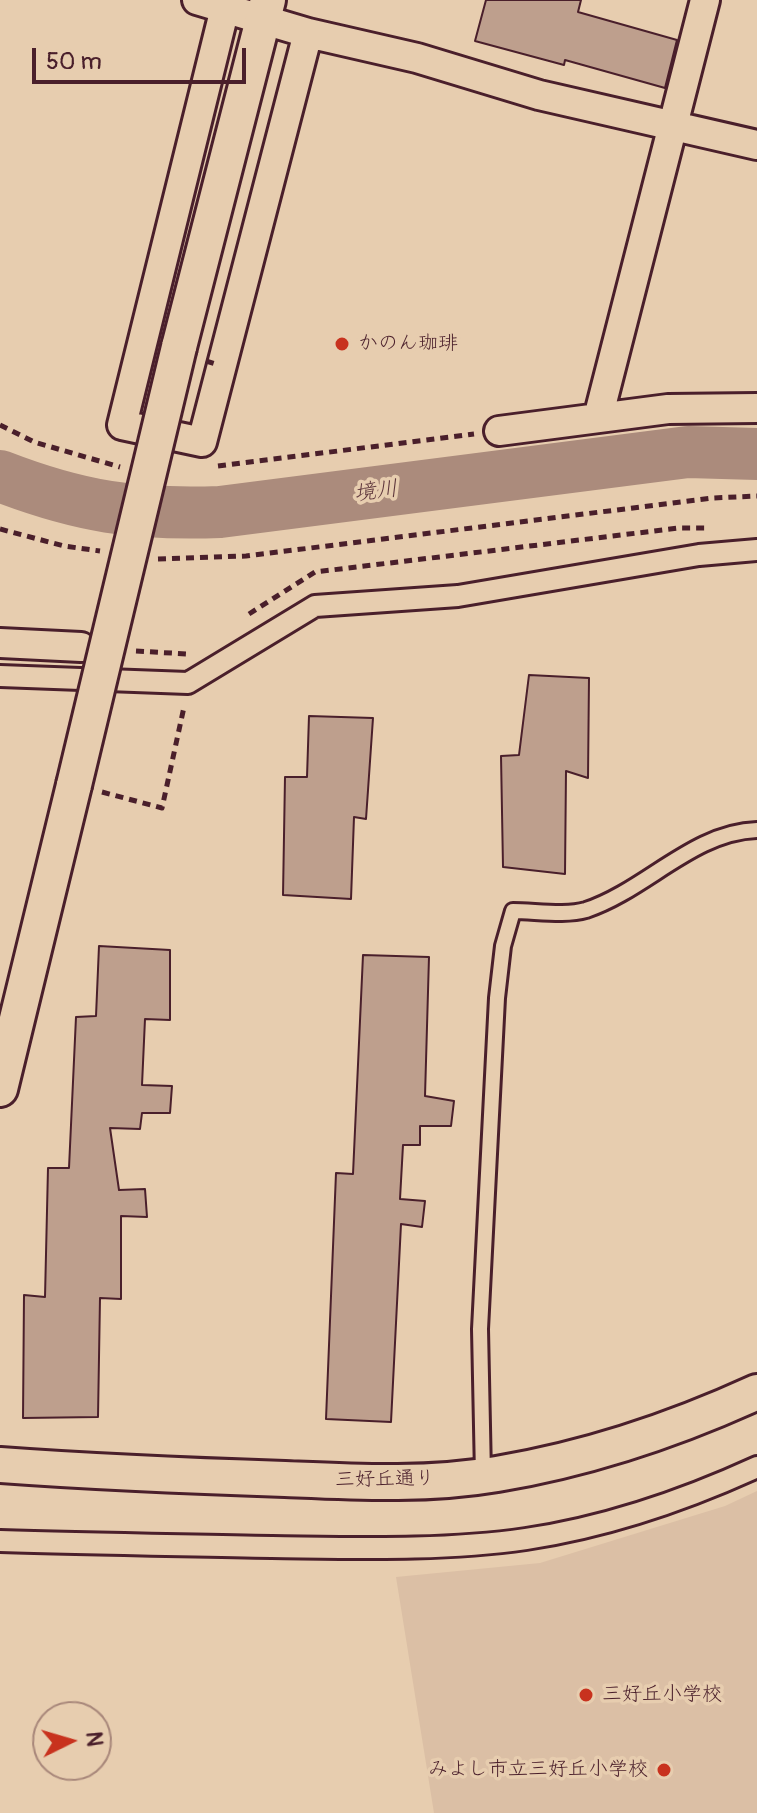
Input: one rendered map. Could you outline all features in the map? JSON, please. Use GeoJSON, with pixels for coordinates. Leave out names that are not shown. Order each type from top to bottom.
{"type":"FeatureCollection","features":[{"type":"Feature","properties":{"kind":"street"},"geometry":{"type":"LineString","coordinates":[[197,0],[225,8],[266,9],[308,33],[417,58],[539,95],[757,145]]}},
{"type":"Feature","properties":{"kind":"street"},"geometry":{"type":"LineString","coordinates":[[598,418],[705,0]]}},
{"type":"Feature","properties":{"kind":"street"},"geometry":{"type":"LineString","coordinates":[[225,8],[122,425],[202,442],[308,33]]}},
{"type":"Feature","properties":{"kind":"street"},"geometry":{"type":"LineString","coordinates":[[0,1089],[179,347],[266,9]]}},
{"type":"Feature","properties":{"kind":"street"},"geometry":{"type":"LineString","coordinates":[[499,431],[668,409],[757,408]]}},
{"type":"Feature","properties":{"kind":"street"},"geometry":{"type":"LineString","coordinates":[[0,676],[188,683],[315,606],[458,596],[699,555],[757,550]]}},
{"type":"Feature","properties":{"kind":"street"},"geometry":{"type":"LineString","coordinates":[[0,643],[81,647]]}},
{"type":"Feature","properties":{"kind":"street","name":"三好丘通り"},"geometry":{"type":"LineString","coordinates":[[0,1465],[135,1474],[423,1482],[483,1476],[645,1438],[757,1392]]}},
{"type":"Feature","properties":{"kind":"street"},"geometry":{"type":"LineString","coordinates":[[0,1541],[382,1549],[527,1539],[676,1500],[757,1467]]}},
{"type":"Feature","properties":{"kind":"lane"},"geometry":{"type":"LineString","coordinates":[[483,1476],[480,1329],[497,998],[503,946],[513,911],[583,911],[619,895],[714,839],[757,830]]}},
{"type":"Feature","properties":{"kind":"path"},"geometry":{"type":"LineString","coordinates":[[0,425],[34,442],[125,468]]}},
{"type":"Feature","properties":{"kind":"path"},"geometry":{"type":"LineString","coordinates":[[209,467],[499,431]]}},
{"type":"Feature","properties":{"kind":"path"},"geometry":{"type":"LineString","coordinates":[[149,558],[246,556],[698,500],[757,496]]}},
{"type":"Feature","properties":{"kind":"path"},"geometry":{"type":"LineString","coordinates":[[239,621],[315,572],[679,528],[710,528]]}},
{"type":"Feature","properties":{"kind":"path"},"geometry":{"type":"LineString","coordinates":[[0,529],[64,546],[107,552]]}},
{"type":"Feature","properties":{"kind":"path"},"geometry":{"type":"LineString","coordinates":[[187,654],[200,646]]}},
{"type":"Feature","properties":{"kind":"path"},"geometry":{"type":"LineString","coordinates":[[74,785],[162,808],[176,751]]}},
{"type":"Feature","properties":{"kind":"shaded area","name":"三好丘小学校"},"geometry":{"type":"Polygon","coordinates":[[[757,1491],[757,1813],[434,1813],[396,1577],[540,1563],[725,1506],[757,1491]]]}},
{"type":"Feature","properties":{"kind":"building"},"geometry":{"type":"Polygon","coordinates":[[[486,0],[581,0],[578,12],[677,40],[665,88],[565,60],[564,65],[475,41],[486,0]]]}},
{"type":"Feature","properties":{"kind":"building"},"geometry":{"type":"Polygon","coordinates":[[[529,675],[589,678],[588,778],[566,771],[565,874],[503,867],[501,756],[519,755],[529,675]]]}},
{"type":"Feature","properties":{"kind":"building"},"geometry":{"type":"Polygon","coordinates":[[[309,716],[373,718],[366,819],[354,817],[351,899],[283,895],[285,777],[307,777],[309,716]]]}},
{"type":"Feature","properties":{"kind":"building"},"geometry":{"type":"Polygon","coordinates":[[[99,946],[170,950],[170,1020],[145,1019],[142,1085],[172,1086],[170,1113],[142,1113],[140,1129],[110,1128],[119,1190],[145,1189],[147,1217],[121,1216],[121,1299],[100,1298],[98,1417],[23,1418],[24,1295],[45,1297],[48,1168],[69,1168],[76,1017],[96,1016],[99,946]]]}},
{"type":"Feature","properties":{"kind":"building"},"geometry":{"type":"Polygon","coordinates":[[[363,955],[429,957],[425,1096],[454,1101],[451,1126],[420,1126],[420,1145],[403,1145],[400,1199],[425,1201],[422,1227],[401,1224],[391,1422],[326,1419],[336,1173],[353,1174],[363,955]]]}},
{"type":"Feature","properties":{"kind":"waterway","name":"境川"},"geometry":{"type":"LineString","coordinates":[[0,476],[56,495],[108,507],[161,512],[220,512],[688,452],[757,454]]}},
{"type":"Feature","properties":{"kind":"place","name":"かのん珈琲"},"geometry":{"type":"Point","coordinates":[342,344]}},
{"type":"Feature","properties":{"kind":"place","name":"三好丘小学校"},"geometry":{"type":"Point","coordinates":[586,1695]}},
{"type":"Feature","properties":{"kind":"place","name":"みよし市立三好丘小学校"},"geometry":{"type":"Point","coordinates":[664,1770]}}]}
